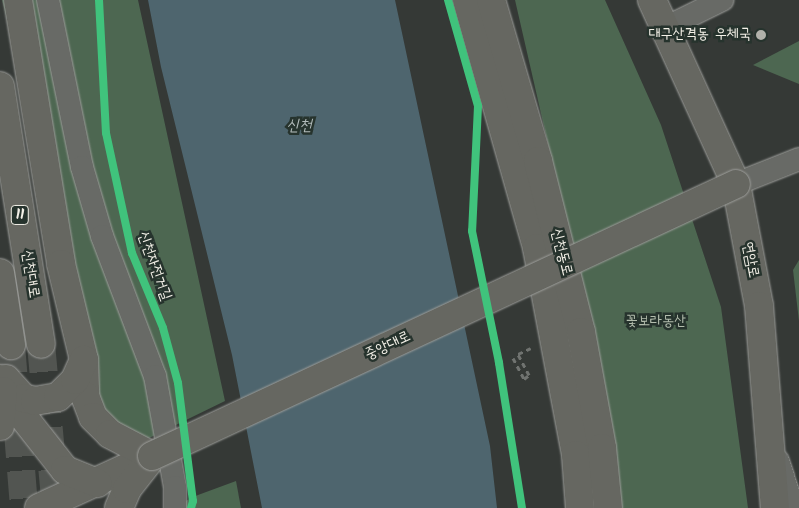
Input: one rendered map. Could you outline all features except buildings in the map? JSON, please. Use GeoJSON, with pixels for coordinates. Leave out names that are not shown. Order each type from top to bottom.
{"type":"FeatureCollection","features":[{"type":"Feature","properties":{"kind":"main road"},"geometry":{"type":"LineString","coordinates":[[18,0],[61,264],[84,360],[85,396],[93,417],[110,434],[152,456],[128,489],[119,508]]}},
{"type":"Feature","properties":{"kind":"main road","name":"신천동로"},"geometry":{"type":"LineString","coordinates":[[467,0],[537,248],[576,456],[580,508]]}},
{"type":"Feature","properties":{"kind":"main road","name":"신천동로"},"geometry":{"type":"LineString","coordinates":[[491,0],[538,161],[581,332],[602,448],[608,508]]}},
{"type":"Feature","properties":{"kind":"main road","name":"연암로"},"geometry":{"type":"LineString","coordinates":[[650,0],[665,28],[736,184],[758,306],[775,508]]}},
{"type":"Feature","properties":{"kind":"main road","name":"신천대로"},"geometry":{"type":"LineString","coordinates":[[0,86],[41,344]]}},
{"type":"Feature","properties":{"kind":"main road","name":"중앙대로"},"geometry":{"type":"LineString","coordinates":[[39,508],[98,483],[152,456],[736,184]]}},
{"type":"Feature","properties":{"kind":"main road","name":"신천대로"},"geometry":{"type":"LineString","coordinates":[[0,273],[11,345]]}},
{"type":"Feature","properties":{"kind":"main road"},"geometry":{"type":"LineString","coordinates":[[1,381],[23,398],[35,401],[58,397],[75,380],[84,360]]}},
{"type":"Feature","properties":{"kind":"main road"},"geometry":{"type":"LineString","coordinates":[[0,426],[1,381]]}},
{"type":"Feature","properties":{"kind":"main road"},"geometry":{"type":"LineString","coordinates":[[1,381],[65,470],[98,483]]}},
{"type":"Feature","properties":{"kind":"street"},"geometry":{"type":"LineString","coordinates":[[48,0],[82,167],[102,236],[155,376],[175,487],[175,508]]}},
{"type":"Feature","properties":{"kind":"street"},"geometry":{"type":"LineString","coordinates":[[665,28],[722,0]]}},
{"type":"Feature","properties":{"kind":"street"},"geometry":{"type":"LineString","coordinates":[[736,184],[799,158]]}},
{"type":"Feature","properties":{"kind":"street"},"geometry":{"type":"LineString","coordinates":[[770,436],[793,508]]}},
{"type":"Feature","properties":{"kind":"path"},"geometry":{"type":"LineString","coordinates":[[513,358],[524,379],[529,375],[518,354],[538,344]]}},
{"type":"Feature","properties":{"kind":"green space"},"geometry":{"type":"Polygon","coordinates":[[[2,0],[138,0],[225,401],[145,440],[102,426],[43,160],[2,0]]]}},
{"type":"Feature","properties":{"kind":"green space","name":"꽃보라동산"},"geometry":{"type":"Polygon","coordinates":[[[515,0],[605,0],[661,125],[721,307],[748,508],[615,508],[590,327],[515,0]]]}},
{"type":"Feature","properties":{"kind":"green space"},"geometry":{"type":"Polygon","coordinates":[[[799,41],[799,84],[753,65],[799,41]]]}},
{"type":"Feature","properties":{"kind":"green space"},"geometry":{"type":"Polygon","coordinates":[[[799,260],[799,321],[793,270],[799,260]]]}},
{"type":"Feature","properties":{"kind":"green space"},"geometry":{"type":"Polygon","coordinates":[[[236,481],[241,508],[171,508],[198,495],[236,481]]]}},
{"type":"Feature","properties":{"kind":"water","name":"신천"},"geometry":{"type":"Polygon","coordinates":[[[148,0],[395,0],[490,446],[497,508],[262,508],[232,355],[161,67],[148,0]]]}},
{"type":"Feature","properties":{"kind":"tunnel"},"geometry":{"type":"LineString","coordinates":[[41,344],[56,508]]}},
{"type":"Feature","properties":{"kind":"tunnel"},"geometry":{"type":"LineString","coordinates":[[11,345],[24,508]]}},
{"type":"Feature","properties":{"kind":"cycle path","name":"신천자전거길"},"geometry":{"type":"LineString","coordinates":[[99,0],[106,133],[132,253],[163,328],[178,383],[193,501],[191,508]]}},
{"type":"Feature","properties":{"kind":"cycle path"},"geometry":{"type":"LineString","coordinates":[[448,0],[478,106],[472,231],[499,363],[522,508]]}},
{"type":"Feature","properties":{"kind":"place","name":"대구산격동 우체국"},"geometry":{"type":"Point","coordinates":[761,35]}}]}
